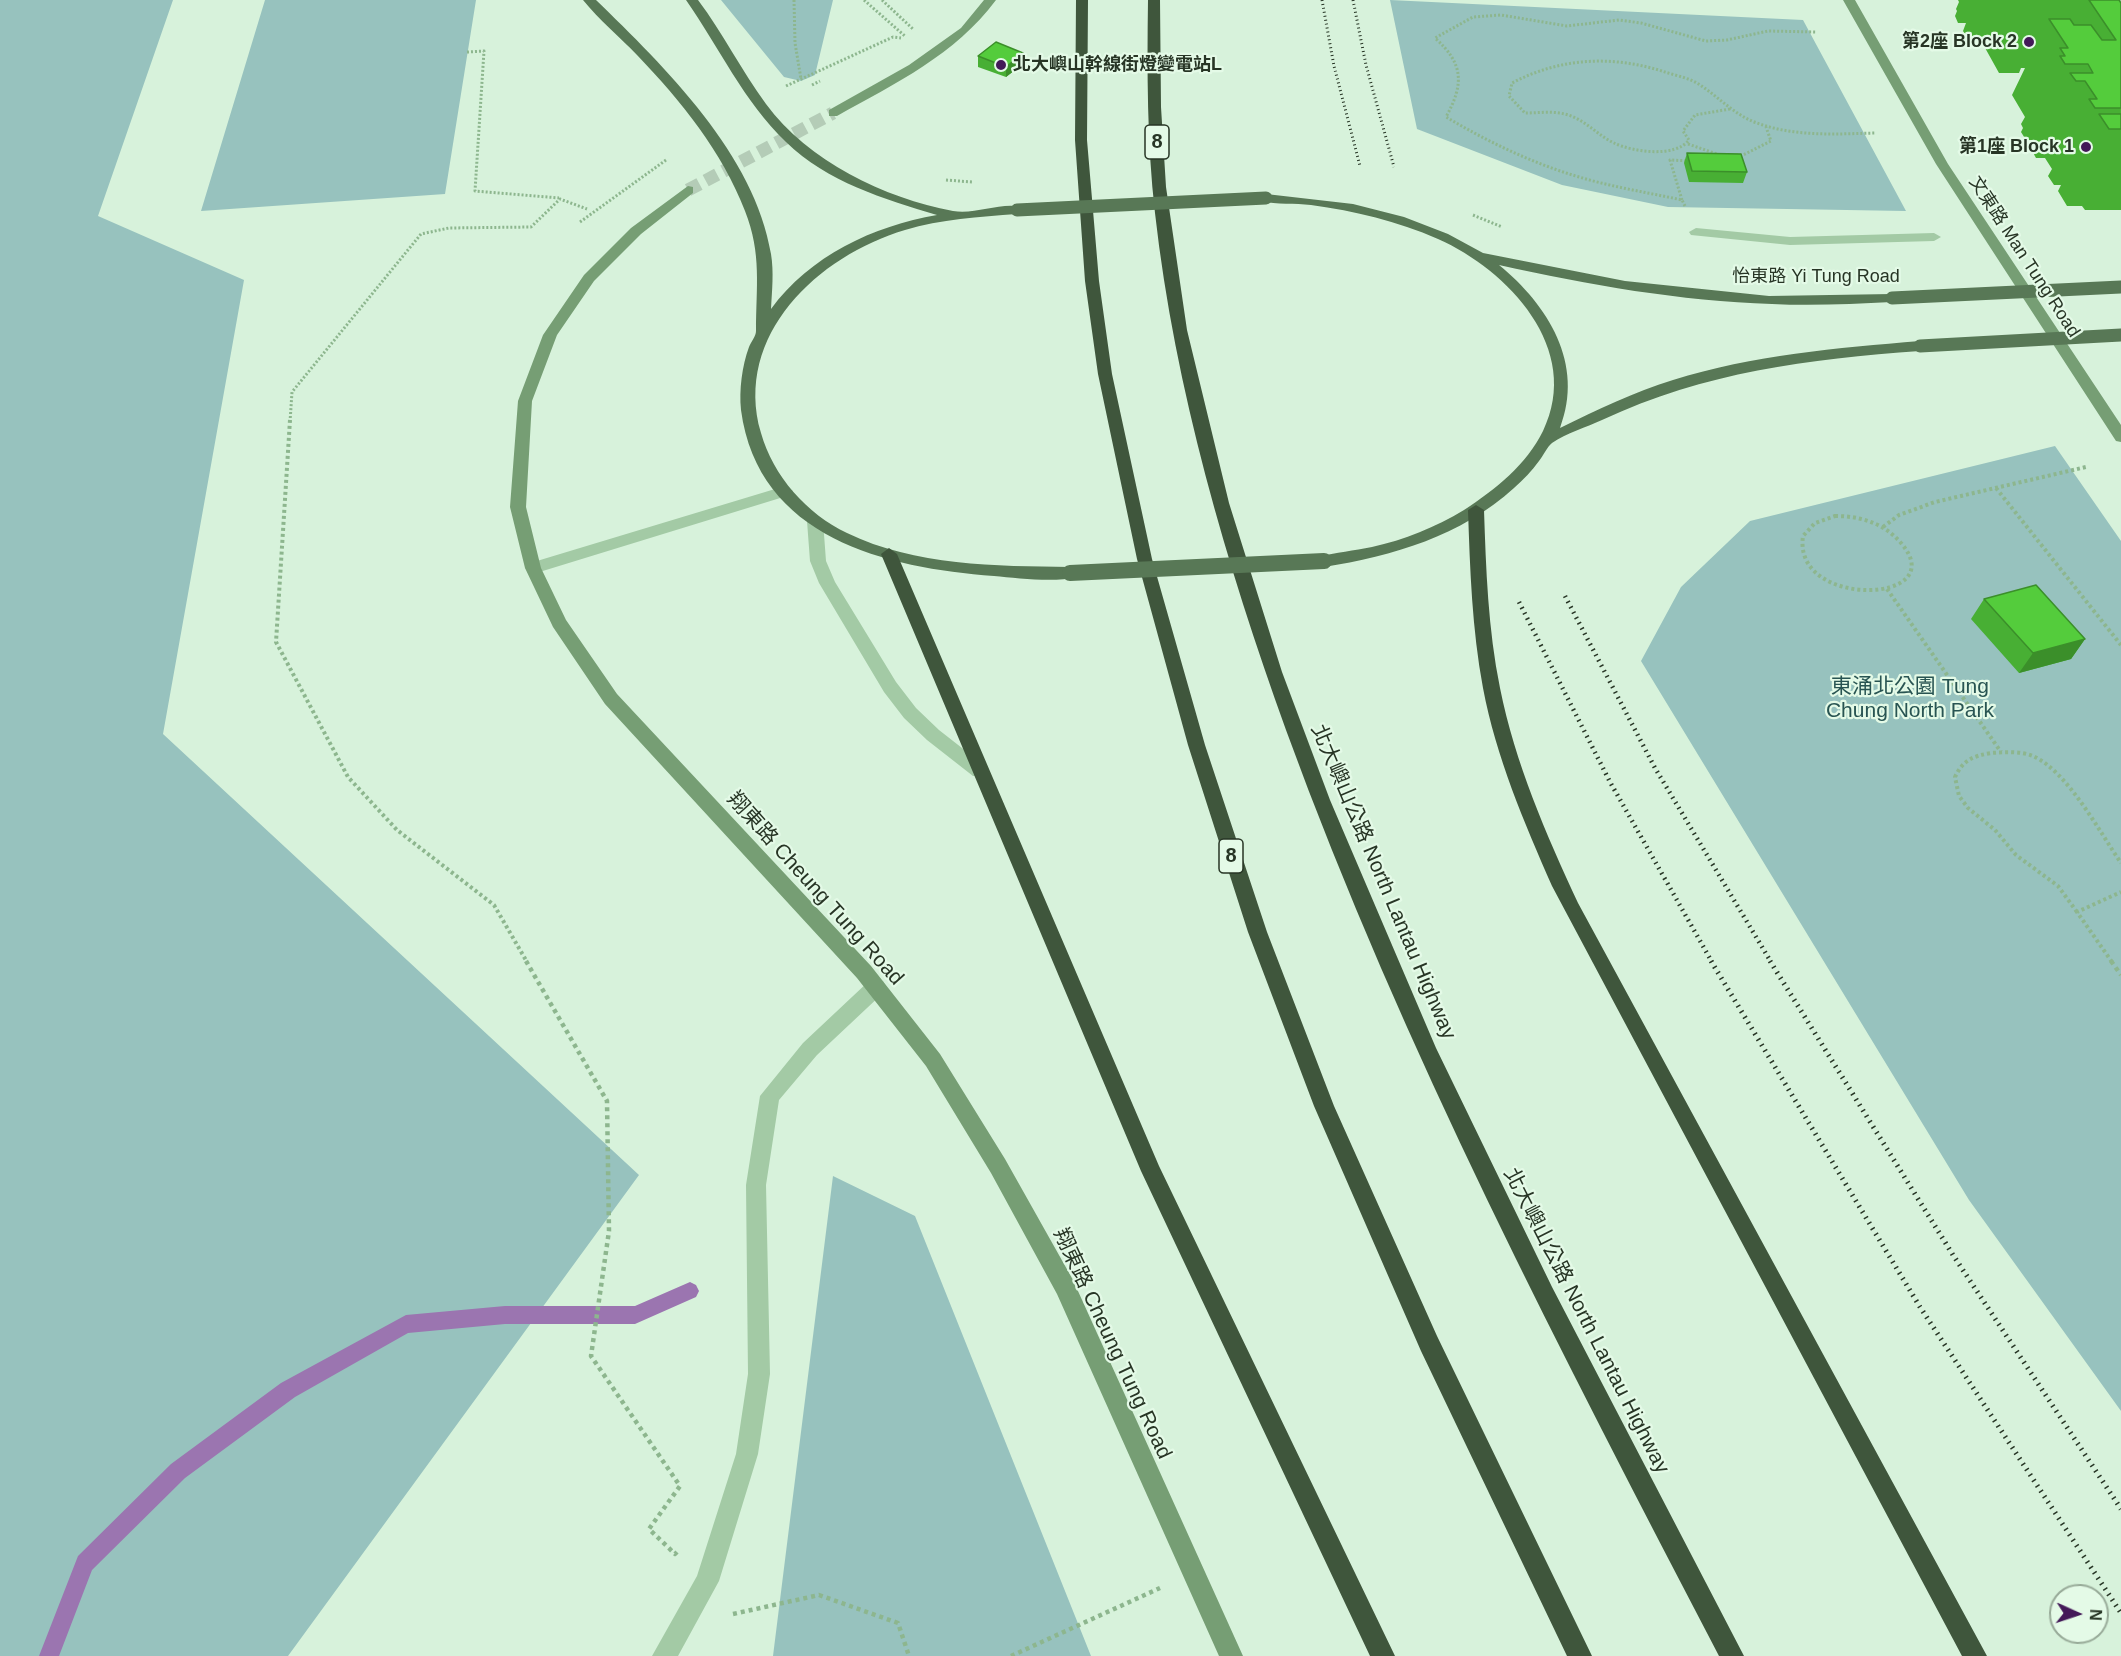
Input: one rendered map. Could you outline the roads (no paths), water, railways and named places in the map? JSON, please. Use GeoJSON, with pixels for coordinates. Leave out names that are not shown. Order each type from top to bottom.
{"type":"FeatureCollection","features":[{"type":"Feature","properties":{"kind":"highway","name":"8"},"geometry":{"type":"LineString","coordinates":[[1082,0],[1081,137],[1093,282],[1102,346],[1134,515],[1193,739],[1236,872],[1293,1029],[1366,1205],[1580,1656]]}},
{"type":"Feature","properties":{"kind":"highway","name":"北大嶼山公路 North Lantau Highway"},"geometry":{"type":"LineString","coordinates":[[1154,0],[1158,161],[1162,215],[1197,415],[1222,509],[1288,713],[1339,850],[1482,1173],[1732,1656]]}},
{"type":"Feature","properties":{"kind":"highway"},"geometry":{"type":"LineString","coordinates":[[1476,510],[1478,570],[1485,651],[1505,743],[1534,827],[1570,906],[1975,1656]]}},
{"type":"Feature","properties":{"kind":"highway"},"geometry":{"type":"LineString","coordinates":[[890,554],[979,771],[1151,1171],[1383,1656]]}},
{"type":"Feature","properties":{"kind":"main road"},"geometry":{"type":"LineString","coordinates":[[589,0],[638,47],[692,112],[740,184],[763,248],[765,284],[762,331]]}},
{"type":"Feature","properties":{"kind":"main road"},"geometry":{"type":"LineString","coordinates":[[692,0],[711,24],[773,121],[796,146],[821,164],[849,179],[892,197],[954,216]]}},
{"type":"Feature","properties":{"kind":"main road"},"geometry":{"type":"LineString","coordinates":[[833,113],[913,68],[948,44],[965,31],[990,0]]}},
{"type":"Feature","properties":{"kind":"main road","name":"文東路 Man Tung Road"},"geometry":{"type":"LineString","coordinates":[[1850,0],[1942,164],[2121,437]]}},
{"type":"Feature","properties":{"kind":"main road","name":"翔東路 Cheung Tung Road"},"geometry":{"type":"LineString","coordinates":[[688,190],[636,231],[589,278],[550,335],[525,400],[519,507],[533,568],[559,623],[610,699],[876,987],[933,1060],[998,1166],[1065,1287],[1231,1656]]}},
{"type":"Feature","properties":{"kind":"main road"},"geometry":{"type":"LineString","coordinates":[[1266,198],[1326,201],[1389,215],[1428,230],[1478,255],[1527,298],[1553,338],[1562,377],[1561,408],[1548,439],[1528,467],[1476,510],[1439,530],[1403,545],[1361,556],[1324,561],[1070,573],[1006,572],[959,567],[890,554],[848,538],[815,521],[785,491],[762,459],[750,426],[747,393],[750,362],[762,331],[775,310],[797,286],[831,260],[883,233],[954,216],[1017,210],[1266,198]]}},
{"type":"Feature","properties":{"kind":"main road","name":"怡東路 Yi Tung Road"},"geometry":{"type":"LineString","coordinates":[[1478,255],[1575,278],[1665,292],[1770,300],[1892,298],[2121,287]]}},
{"type":"Feature","properties":{"kind":"main road"},"geometry":{"type":"LineString","coordinates":[[1548,439],[1648,394],[1690,381],[1788,360],[1920,346],[2121,335]]}},
{"type":"Feature","properties":{"kind":"street"},"geometry":{"type":"LineString","coordinates":[[1696,231],[1790,241],[1934,237]]}},
{"type":"Feature","properties":{"kind":"street"},"geometry":{"type":"LineString","coordinates":[[533,568],[785,491]]}},
{"type":"Feature","properties":{"kind":"street"},"geometry":{"type":"LineString","coordinates":[[815,521],[818,561],[827,583],[890,687],[925,728],[979,771]]}},
{"type":"Feature","properties":{"kind":"street"},"geometry":{"type":"LineString","coordinates":[[664,1656],[707,1581],[747,1454],[759,1374],[756,1185],[770,1096],[810,1049],[876,987]]}},
{"type":"Feature","properties":{"kind":"waterway"},"geometry":{"type":"LineString","coordinates":[[49,1656],[85,1563],[178,1471],[288,1390],[406,1324],[505,1315],[635,1315],[690,1291]]}},
{"type":"Feature","properties":{"kind":"tunnel"},"geometry":{"type":"LineString","coordinates":[[688,190],[833,113]]}},
{"type":"Feature","properties":{"kind":"railway"},"geometry":{"type":"LineString","coordinates":[[1322,0],[1334,66],[1360,166]]}},
{"type":"Feature","properties":{"kind":"railway"},"geometry":{"type":"LineString","coordinates":[[1353,0],[1366,65],[1394,167]]}},
{"type":"Feature","properties":{"kind":"railway"},"geometry":{"type":"LineString","coordinates":[[1565,596],[1655,768],[1771,962]]}},
{"type":"Feature","properties":{"kind":"railway"},"geometry":{"type":"LineString","coordinates":[[1519,602],[1610,782],[1712,962]]}},
{"type":"Feature","properties":{"kind":"railway"},"geometry":{"type":"LineString","coordinates":[[1711,961],[1920,1307],[2121,1613]]}},
{"type":"Feature","properties":{"kind":"railway"},"geometry":{"type":"LineString","coordinates":[[1770,961],[1953,1255],[2121,1509]]}},
{"type":"Feature","properties":{"kind":"place","name":"第2座 Block 2"},"geometry":{"type":"Point","coordinates":[2029,42]}},
{"type":"Feature","properties":{"kind":"place","name":"北大嶼山幹線街燈變電站L"},"geometry":{"type":"Point","coordinates":[1001,65]}},
{"type":"Feature","properties":{"kind":"place","name":"第1座 Block 1"},"geometry":{"type":"Point","coordinates":[2086,147]}},
{"type":"Feature","properties":{"kind":"park label","name":"東涌北公園 Tung Chung North Park"},"geometry":{"type":"Point","coordinates":[1910,699]}}]}
